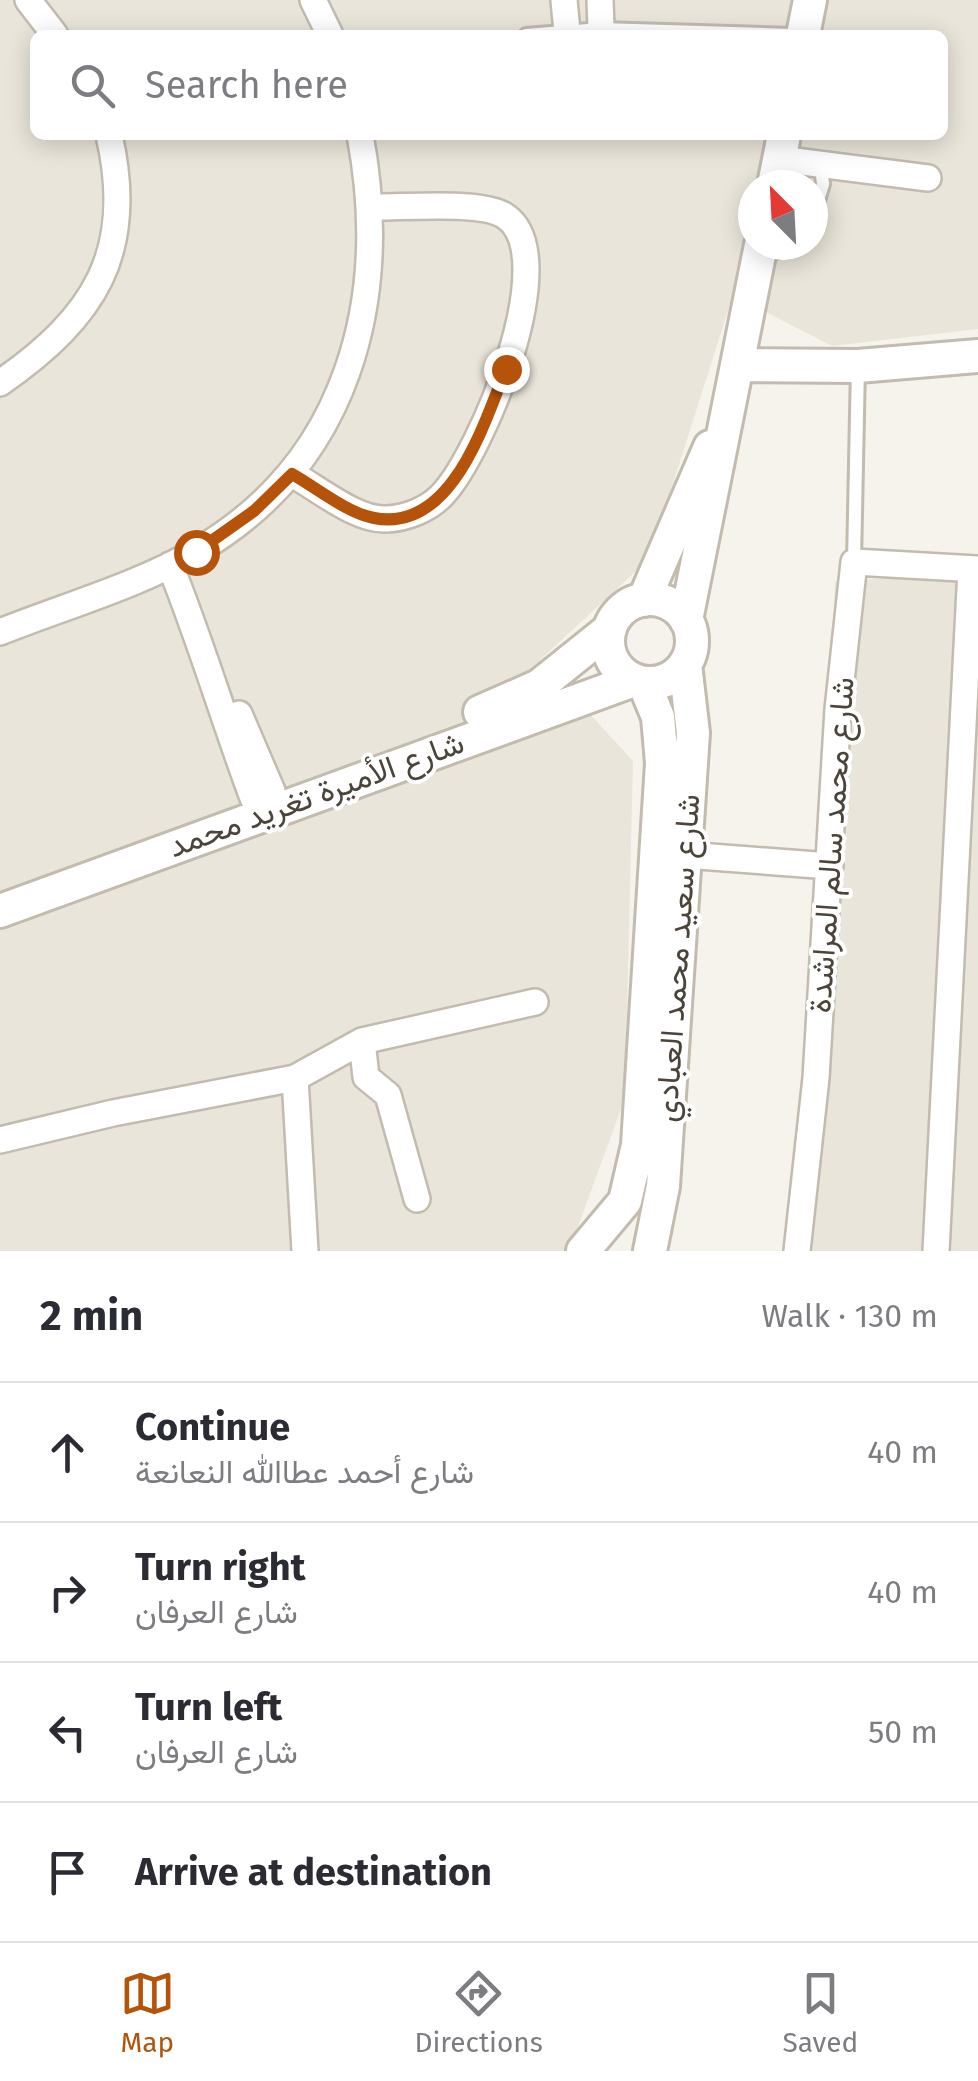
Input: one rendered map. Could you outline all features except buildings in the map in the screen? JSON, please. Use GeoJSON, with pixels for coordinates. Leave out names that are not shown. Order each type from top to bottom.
{"type":"FeatureCollection","features":[{"type":"Feature","properties":{"kind":"street"},"geometry":{"type":"LineString","coordinates":[[28,0],[51,30]]}},
{"type":"Feature","properties":{"kind":"street"},"geometry":{"type":"LineString","coordinates":[[312,0],[327,30]]}},
{"type":"Feature","properties":{"kind":"street"},"geometry":{"type":"LineString","coordinates":[[564,0],[567,30]]}},
{"type":"Feature","properties":{"kind":"street"},"geometry":{"type":"LineString","coordinates":[[600,0],[600,29]]}},
{"type":"Feature","properties":{"kind":"street"},"geometry":{"type":"LineString","coordinates":[[804,30],[810,0]]}},
{"type":"Feature","properties":{"kind":"street"},"geometry":{"type":"LineString","coordinates":[[0,383],[54,340],[103,272],[118,226],[117,177],[110,140]]}},
{"type":"Feature","properties":{"kind":"street"},"geometry":{"type":"LineString","coordinates":[[0,632],[170,565],[224,534],[292,474],[328,421],[360,330],[370,207],[361,140]]}},
{"type":"Feature","properties":{"kind":"street"},"geometry":{"type":"LineString","coordinates":[[779,160],[928,178]]}},
{"type":"Feature","properties":{"kind":"street"},"geometry":{"type":"LineString","coordinates":[[292,474],[370,518],[386,519],[426,508],[444,494],[478,438],[506,369],[524,286],[526,251],[514,224],[490,210],[370,207]]}},
{"type":"Feature","properties":{"kind":"street"},"geometry":{"type":"LineString","coordinates":[[686,620],[668,604],[644,600],[622,609],[610,629],[610,654],[623,674],[638,681],[667,679],[685,664],[692,642],[686,620],[707,533],[726,411],[766,260]]}},
{"type":"Feature","properties":{"kind":"street"},"geometry":{"type":"LineString","coordinates":[[737,365],[858,366],[978,356]]}},
{"type":"Feature","properties":{"kind":"street"},"geometry":{"type":"LineString","coordinates":[[644,600],[726,411]]}},
{"type":"Feature","properties":{"kind":"street"},"geometry":{"type":"LineString","coordinates":[[854,562],[975,569],[936,1251]]}},
{"type":"Feature","properties":{"kind":"street","name":"شارع محمد سالم المراشدة"},"geometry":{"type":"LineString","coordinates":[[797,1251],[816,1078],[838,709],[854,562]]}},
{"type":"Feature","properties":{"kind":"street"},"geometry":{"type":"LineString","coordinates":[[170,565],[211,667],[230,693],[262,794]]}},
{"type":"Feature","properties":{"kind":"street","name":"شارع الأميرة تغريد محمد"},"geometry":{"type":"LineString","coordinates":[[0,892],[504,703],[567,668],[610,629]]}},
{"type":"Feature","properties":{"kind":"street","name":"شارع سعيد محمد العبادي"},"geometry":{"type":"LineString","coordinates":[[650,1251],[662,1186],[685,855],[692,733],[685,664]]}},
{"type":"Feature","properties":{"kind":"street","name":"شارع الأميرة تغريد محمد"},"geometry":{"type":"LineString","coordinates":[[0,911],[638,681]]}},
{"type":"Feature","properties":{"kind":"street","name":"شارع سعيد محمد العبادي"},"geometry":{"type":"LineString","coordinates":[[583,1251],[624,1201],[638,1145],[662,763],[660,725],[638,681]]}},
{"type":"Feature","properties":{"kind":"street"},"geometry":{"type":"LineString","coordinates":[[685,855],[830,866]]}},
{"type":"Feature","properties":{"kind":"street"},"geometry":{"type":"LineString","coordinates":[[0,1140],[113,1112],[295,1078],[362,1041],[535,1002]]}},
{"type":"Feature","properties":{"kind":"street"},"geometry":{"type":"LineString","coordinates":[[362,1041],[366,1078],[388,1096],[417,1199]]}},
{"type":"Feature","properties":{"kind":"street"},"geometry":{"type":"LineString","coordinates":[[295,1078],[305,1251]]}},
{"type":"Feature","properties":{"kind":"lane"},"geometry":{"type":"LineString","coordinates":[[589,30],[632,30]]}},
{"type":"Feature","properties":{"kind":"lane"},"geometry":{"type":"LineString","coordinates":[[822,166],[822,170]]}},
{"type":"Feature","properties":{"kind":"lane"},"geometry":{"type":"LineString","coordinates":[[854,562],[858,366]]}},
{"type":"Feature","properties":{"kind":"shaded area"},"geometry":{"type":"Polygon","coordinates":[[[0,0],[978,0],[978,329],[832,346],[733,295],[649,559],[540,660],[633,761],[625,1098],[569,1251],[0,1251],[0,0]]]}},
{"type":"Feature","properties":{"kind":"shaded area"},"geometry":{"type":"Polygon","coordinates":[[[978,574],[978,1251],[809,1251],[835,581],[978,574]]]}},
{"type":"Feature","properties":{"kind":"route"},"geometry":{"type":"LineString","coordinates":[[196,552],[254,511],[292,474],[370,518],[386,519],[426,508],[444,494],[478,438],[506,369]]}}]}
